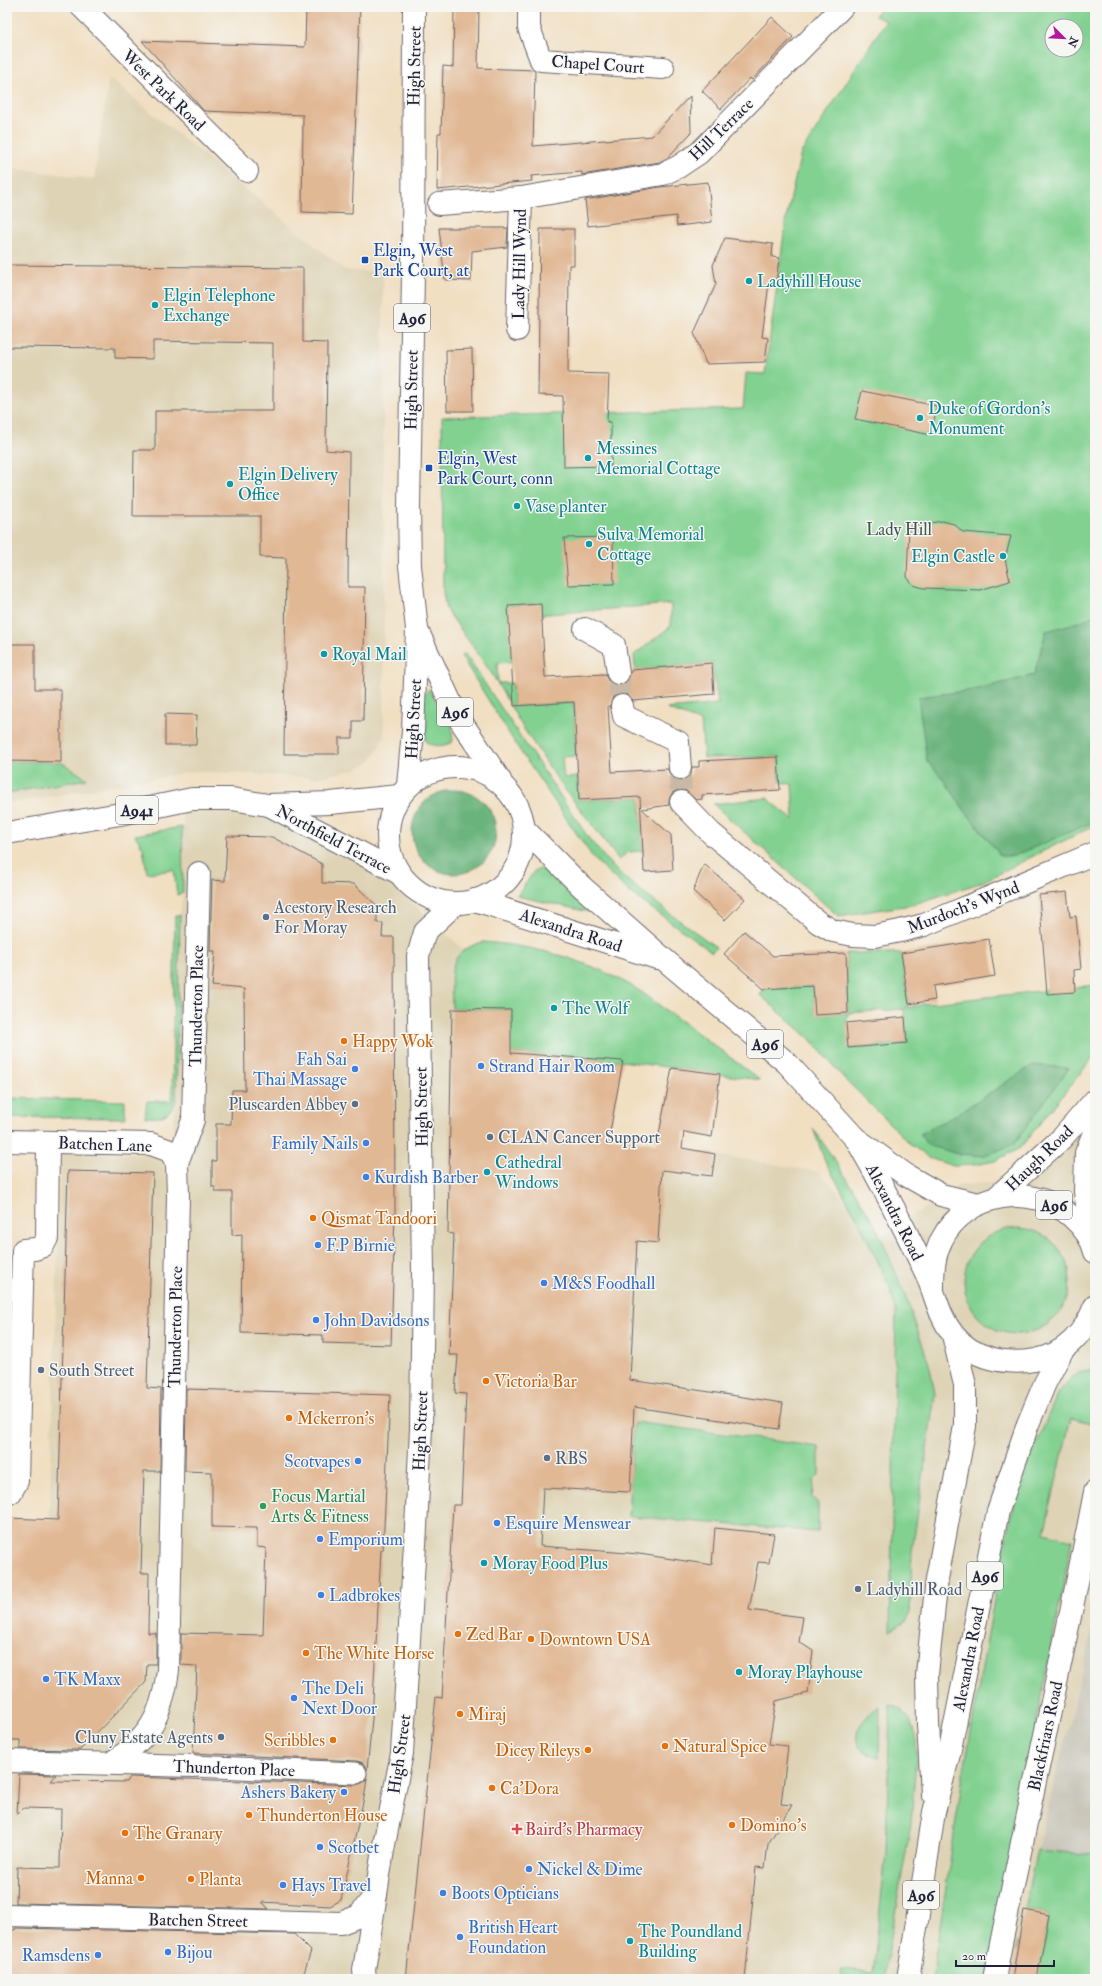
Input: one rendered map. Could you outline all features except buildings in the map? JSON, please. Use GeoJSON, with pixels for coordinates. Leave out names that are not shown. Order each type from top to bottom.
{"type":"FeatureCollection","features":[{"type":"Feature","properties":{"kind":"main road","name":"West Park Road"},"geometry":{"type":"LineString","coordinates":[[82,7],[247,171]]}},
{"type":"Feature","properties":{"kind":"main road","name":"High Street"},"geometry":{"type":"LineString","coordinates":[[404,791],[413,731],[417,629],[410,566],[409,507],[414,7]]}},
{"type":"Feature","properties":{"kind":"main road","name":"Chapel Court"},"geometry":{"type":"LineString","coordinates":[[529,7],[529,28],[541,60],[663,68]]}},
{"type":"Feature","properties":{"kind":"main road","name":"Hill Terrace"},"geometry":{"type":"LineString","coordinates":[[439,204],[521,198],[663,174],[678,168],[709,144],[842,7]]}},
{"type":"Feature","properties":{"kind":"main road","name":"Lady Hill Wynd"},"geometry":{"type":"LineString","coordinates":[[517,330],[521,198]]}},
{"type":"Feature","properties":{"kind":"main road","name":"High Street"},"geometry":{"type":"LineString","coordinates":[[417,629],[456,714],[480,753],[505,787]]}},
{"type":"Feature","properties":{"kind":"main road"},"geometry":{"type":"LineString","coordinates":[[585,629],[614,645],[618,673]]}},
{"type":"Feature","properties":{"kind":"main road"},"geometry":{"type":"LineString","coordinates":[[622,706],[624,716],[678,742],[680,768]]}},
{"type":"Feature","properties":{"kind":"main road","name":"A96"},"geometry":{"type":"LineString","coordinates":[[457,766],[480,771],[491,776],[505,787],[518,806],[524,829],[523,847],[517,865],[510,875],[492,892],[465,901],[439,901],[424,895],[411,886],[399,873],[392,859],[388,843],[388,827],[392,811],[404,791],[428,773],[439,768],[457,766]]}},
{"type":"Feature","properties":{"kind":"main road","name":"Northfield Terrace"},"geometry":{"type":"LineString","coordinates":[[7,832],[120,814],[192,799],[232,799],[268,805],[330,803],[404,791]]}},
{"type":"Feature","properties":{"kind":"main road","name":"Murdoch's Wynd"},"geometry":{"type":"LineString","coordinates":[[680,802],[711,833],[819,923],[833,931],[853,935],[875,936],[924,925],[1095,853]]}},
{"type":"Feature","properties":{"kind":"main road","name":"Northfield Terrace"},"geometry":{"type":"LineString","coordinates":[[268,805],[399,873]]}},
{"type":"Feature","properties":{"kind":"main road","name":"Alexandra Road"},"geometry":{"type":"LineString","coordinates":[[524,829],[581,886],[666,961],[787,1063],[855,1138],[906,1175],[942,1195],[988,1200],[1021,1195],[1044,1200],[1064,1210],[1082,1226],[1094,1249]]}},
{"type":"Feature","properties":{"kind":"main road","name":"Thunderton Place"},"geometry":{"type":"LineString","coordinates":[[111,1763],[136,1744],[158,1716],[162,1704],[168,1670],[178,1196],[177,1163],[194,1120],[199,873]]}},
{"type":"Feature","properties":{"kind":"main road","name":"High Street"},"geometry":{"type":"LineString","coordinates":[[365,1974],[376,1893],[402,1753],[418,1491],[423,1270],[418,956],[420,944],[425,932],[465,901]]}},
{"type":"Feature","properties":{"kind":"main road","name":"Alexandra Road"},"geometry":{"type":"LineString","coordinates":[[465,901],[666,961]]}},
{"type":"Feature","properties":{"kind":"main road","name":"Haugh Road"},"geometry":{"type":"LineString","coordinates":[[988,1200],[1062,1138],[1095,1100]]}},
{"type":"Feature","properties":{"kind":"main road","name":"Haugh Road"},"geometry":{"type":"LineString","coordinates":[[1094,1249],[1085,1192],[1086,1153],[1095,1130]]}},
{"type":"Feature","properties":{"kind":"main road","name":"Alexandra Road"},"geometry":{"type":"LineString","coordinates":[[855,1138],[898,1213],[932,1288],[939,1313],[953,1335],[971,1350],[994,1360],[1018,1363],[1041,1359],[1063,1349],[1075,1340],[1086,1325],[1095,1306]]}},
{"type":"Feature","properties":{"kind":"main road","name":"Batchen Lane"},"geometry":{"type":"LineString","coordinates":[[7,1141],[156,1145],[170,1151],[177,1163]]}},
{"type":"Feature","properties":{"kind":"main road","name":"Batchen Lane"},"geometry":{"type":"LineString","coordinates":[[7,1494],[11,1492],[17,1481],[15,1250],[35,1249],[43,1246],[47,1238],[48,1142]]}},
{"type":"Feature","properties":{"kind":"main road","name":"Alexandra Road"},"geometry":{"type":"LineString","coordinates":[[932,1288],[934,1262],[942,1239],[958,1218],[988,1200]]}},
{"type":"Feature","properties":{"kind":"main road","name":"Alexandra Road"},"geometry":{"type":"LineString","coordinates":[[934,1812],[928,1724],[927,1675],[937,1579],[965,1426],[965,1385],[953,1335]]}},
{"type":"Feature","properties":{"kind":"main road","name":"Alexandra Road"},"geometry":{"type":"LineString","coordinates":[[908,1979],[934,1812],[949,1754],[998,1511],[1028,1424],[1045,1383],[1063,1349]]}},
{"type":"Feature","properties":{"kind":"main road","name":"Blackfriars Road"},"geometry":{"type":"LineString","coordinates":[[994,1979],[1073,1606],[1095,1492]]}},
{"type":"Feature","properties":{"kind":"main road","name":"Thunderton Place"},"geometry":{"type":"LineString","coordinates":[[7,1761],[192,1766]]}},
{"type":"Feature","properties":{"kind":"main road","name":"Batchen Street"},"geometry":{"type":"LineString","coordinates":[[7,1915],[342,1923],[358,1916],[376,1893]]}},
{"type":"Feature","properties":{"kind":"street","name":"Thunderton Place"},"geometry":{"type":"LineString","coordinates":[[192,1766],[356,1773]]}},
{"type":"Feature","properties":{"kind":"shaded area"},"geometry":{"type":"Polygon","coordinates":[[[109,78],[345,270],[383,273],[384,738],[371,761],[357,769],[317,778],[196,771],[7,804],[7,167],[94,179],[109,78]]]}},
{"type":"Feature","properties":{"kind":"shaded area"},"geometry":{"type":"Polygon","coordinates":[[[183,811],[252,812],[278,818],[376,870],[463,949],[458,955],[511,1010],[616,1099],[610,1137],[819,1172],[879,1238],[960,1185],[991,1183],[1021,1164],[1095,1125],[1095,1621],[1031,1877],[1095,1979],[7,1979],[7,1560],[48,1561],[61,1152],[173,1155],[180,915],[183,893],[183,811]]]}},
{"type":"Feature","properties":{"kind":"shaded area"},"geometry":{"type":"Polygon","coordinates":[[[1095,1620],[1095,1855],[1037,1850],[1058,1767],[1095,1620]]]}},
{"type":"Feature","properties":{"kind":"green space","name":"Lady Hill"},"geometry":{"type":"Polygon","coordinates":[[[880,7],[1095,7],[1095,825],[980,883],[911,905],[838,916],[713,804],[767,798],[794,820],[792,784],[780,782],[778,757],[704,758],[701,722],[667,709],[718,704],[712,663],[635,670],[634,655],[671,626],[671,604],[535,615],[534,604],[509,606],[512,662],[497,663],[498,683],[512,683],[514,706],[574,702],[576,756],[562,757],[564,778],[578,777],[579,800],[640,797],[643,851],[628,852],[619,860],[560,783],[522,726],[492,674],[446,609],[443,592],[442,417],[743,409],[746,373],[765,374],[786,219],[801,153],[886,21],[875,16],[880,7]]]}},
{"type":"Feature","properties":{"kind":"green space"},"geometry":{"type":"Polygon","coordinates":[[[1095,615],[1095,821],[1014,856],[1001,856],[965,811],[944,780],[927,761],[918,697],[974,690],[1034,675],[1046,631],[1079,622],[1095,615]]]}},
{"type":"Feature","properties":{"kind":"green space"},"geometry":{"type":"Polygon","coordinates":[[[465,654],[590,840],[612,866],[626,879],[669,913],[716,947],[712,952],[629,892],[594,859],[520,751],[461,656],[465,654]]]}},
{"type":"Feature","properties":{"kind":"green space"},"geometry":{"type":"Polygon","coordinates":[[[429,689],[452,728],[453,741],[450,743],[436,745],[426,742],[423,695],[429,689]]]}},
{"type":"Feature","properties":{"kind":"green space"},"geometry":{"type":"Polygon","coordinates":[[[7,761],[61,762],[87,779],[7,793],[7,761]]]}},
{"type":"Feature","properties":{"kind":"green space"},"geometry":{"type":"Polygon","coordinates":[[[454,790],[462,791],[477,797],[489,809],[495,824],[495,840],[489,855],[477,867],[462,873],[454,874],[446,873],[431,867],[419,855],[413,840],[412,832],[413,824],[419,809],[431,797],[446,791],[454,790]]]}},
{"type":"Feature","properties":{"kind":"green space"},"geometry":{"type":"Polygon","coordinates":[[[182,827],[183,893],[177,895],[174,870],[147,873],[143,848],[135,835],[182,827]]]}},
{"type":"Feature","properties":{"kind":"green space"},"geometry":{"type":"Polygon","coordinates":[[[540,868],[547,871],[585,905],[589,912],[517,896],[535,870],[540,868]]]}},
{"type":"Feature","properties":{"kind":"green space"},"geometry":{"type":"Polygon","coordinates":[[[175,915],[180,915],[176,1101],[170,1110],[164,1115],[160,1117],[145,1117],[147,1101],[172,1101],[175,915]]]}},
{"type":"Feature","properties":{"kind":"green space"},"geometry":{"type":"Polygon","coordinates":[[[483,942],[522,947],[559,955],[613,976],[644,994],[760,1080],[622,1061],[510,1053],[511,1010],[452,1009],[451,986],[453,967],[456,959],[470,946],[483,942]]]}},
{"type":"Feature","properties":{"kind":"green space"},"geometry":{"type":"Polygon","coordinates":[[[846,953],[901,953],[909,1004],[905,1008],[924,1004],[1095,985],[1095,1055],[1020,1148],[995,1161],[974,1165],[953,1166],[929,1158],[910,1144],[843,1077],[809,1038],[760,995],[764,989],[813,986],[815,1014],[848,1013],[846,953]],[[904,1009],[848,1013],[846,1023],[851,1048],[907,1043],[904,1009]]]}},
{"type":"Feature","properties":{"kind":"green space"},"geometry":{"type":"Polygon","coordinates":[[[1033,1065],[1069,1068],[1014,1144],[985,1156],[958,1154],[927,1145],[920,1134],[957,1114],[1033,1065]]]}},
{"type":"Feature","properties":{"kind":"green space"},"geometry":{"type":"Polygon","coordinates":[[[7,1098],[125,1101],[125,1118],[7,1117],[7,1098]]]}},
{"type":"Feature","properties":{"kind":"green space"},"geometry":{"type":"Polygon","coordinates":[[[813,1128],[851,1185],[877,1228],[906,1297],[929,1364],[935,1394],[912,1552],[910,1612],[907,1621],[890,1631],[896,1314],[890,1287],[858,1220],[825,1161],[813,1128]]]}},
{"type":"Feature","properties":{"kind":"green space"},"geometry":{"type":"Polygon","coordinates":[[[1017,1228],[1037,1232],[1055,1243],[1066,1261],[1070,1281],[1066,1301],[1055,1319],[1037,1330],[1017,1334],[997,1330],[979,1319],[968,1301],[964,1281],[968,1261],[979,1243],[997,1232],[1017,1228]]]}},
{"type":"Feature","properties":{"kind":"green space"},"geometry":{"type":"Polygon","coordinates":[[[1095,1368],[1095,1424],[1071,1418],[1044,1533],[1072,1540],[987,1979],[932,1979],[962,1782],[1000,1566],[1019,1486],[1057,1395],[1070,1379],[1081,1372],[1095,1368]]]}},
{"type":"Feature","properties":{"kind":"green space"},"geometry":{"type":"Polygon","coordinates":[[[634,1422],[819,1447],[819,1475],[814,1480],[812,1497],[818,1503],[818,1532],[628,1516],[634,1422]]]}},
{"type":"Feature","properties":{"kind":"green space"},"geometry":{"type":"Polygon","coordinates":[[[890,1704],[900,1709],[911,1721],[916,1735],[916,1757],[911,1823],[884,1977],[883,1979],[841,1979],[842,1970],[873,1973],[886,1853],[890,1704]]]}},
{"type":"Feature","properties":{"kind":"green space"},"geometry":{"type":"Polygon","coordinates":[[[880,1706],[879,1758],[868,1754],[861,1748],[857,1742],[857,1734],[865,1719],[880,1706]]]}},
{"type":"Feature","properties":{"kind":"green space"},"geometry":{"type":"Polygon","coordinates":[[[1037,1850],[1095,1855],[1095,1979],[1032,1979],[1035,1952],[1016,1950],[1018,1942],[1043,1946],[1049,1915],[1024,1910],[1037,1850]]]}},
{"type":"Feature","properties":{"kind":"tunnel"},"geometry":{"type":"LineString","coordinates":[[618,673],[622,706]]}},
{"type":"Feature","properties":{"kind":"tunnel"},"geometry":{"type":"LineString","coordinates":[[680,768],[681,802]]}},
{"type":"Feature","properties":{"kind":"place","name":"Elgin, West Park Court, at"},"geometry":{"type":"Point","coordinates":[365,260]}},
{"type":"Feature","properties":{"kind":"place","name":"Ladyhill House"},"geometry":{"type":"Point","coordinates":[749,281]}},
{"type":"Feature","properties":{"kind":"place","name":"Elgin Telephone Exchange"},"geometry":{"type":"Point","coordinates":[155,305]}},
{"type":"Feature","properties":{"kind":"place","name":"Duke of Gordon's Monument"},"geometry":{"type":"Point","coordinates":[920,418]}},
{"type":"Feature","properties":{"kind":"place","name":"Messines Memorial Cottage"},"geometry":{"type":"Point","coordinates":[588,458]}},
{"type":"Feature","properties":{"kind":"place","name":"Elgin, West Park Court, conn"},"geometry":{"type":"Point","coordinates":[429,468]}},
{"type":"Feature","properties":{"kind":"place","name":"Elgin Delivery Office"},"geometry":{"type":"Point","coordinates":[230,484]}},
{"type":"Feature","properties":{"kind":"place","name":"Vase planter"},"geometry":{"type":"Point","coordinates":[517,506]}},
{"type":"Feature","properties":{"kind":"place","name":"Sulva Memorial Cottage"},"geometry":{"type":"Point","coordinates":[589,544]}},
{"type":"Feature","properties":{"kind":"place","name":"Elgin Castle"},"geometry":{"type":"Point","coordinates":[1003,556]}},
{"type":"Feature","properties":{"kind":"place","name":"Royal Mail"},"geometry":{"type":"Point","coordinates":[324,654]}},
{"type":"Feature","properties":{"kind":"place","name":"Acestory Research For Moray"},"geometry":{"type":"Point","coordinates":[266,917]}},
{"type":"Feature","properties":{"kind":"place","name":"The Wolf"},"geometry":{"type":"Point","coordinates":[554,1008]}},
{"type":"Feature","properties":{"kind":"place","name":"Happy Wok"},"geometry":{"type":"Point","coordinates":[344,1041]}},
{"type":"Feature","properties":{"kind":"place","name":"Strand Hair Room"},"geometry":{"type":"Point","coordinates":[481,1066]}},
{"type":"Feature","properties":{"kind":"place","name":"Fah Sai Thai Massage"},"geometry":{"type":"Point","coordinates":[355,1069]}},
{"type":"Feature","properties":{"kind":"place","name":"Pluscarden Abbey"},"geometry":{"type":"Point","coordinates":[355,1104]}},
{"type":"Feature","properties":{"kind":"place","name":"CLAN Cancer Support"},"geometry":{"type":"Point","coordinates":[490,1137]}},
{"type":"Feature","properties":{"kind":"place","name":"Family Nails"},"geometry":{"type":"Point","coordinates":[366,1143]}},
{"type":"Feature","properties":{"kind":"place","name":"Cathedral Windows"},"geometry":{"type":"Point","coordinates":[487,1172]}},
{"type":"Feature","properties":{"kind":"place","name":"Kurdish Barber"},"geometry":{"type":"Point","coordinates":[366,1177]}},
{"type":"Feature","properties":{"kind":"place","name":"Qismat Tandoori"},"geometry":{"type":"Point","coordinates":[313,1218]}},
{"type":"Feature","properties":{"kind":"place","name":"F.P Birnie"},"geometry":{"type":"Point","coordinates":[318,1245]}},
{"type":"Feature","properties":{"kind":"place","name":"M&S Foodhall"},"geometry":{"type":"Point","coordinates":[544,1283]}},
{"type":"Feature","properties":{"kind":"place","name":"John Davidsons"},"geometry":{"type":"Point","coordinates":[316,1320]}},
{"type":"Feature","properties":{"kind":"place","name":"South Street"},"geometry":{"type":"Point","coordinates":[41,1370]}},
{"type":"Feature","properties":{"kind":"place","name":"Victoria Bar"},"geometry":{"type":"Point","coordinates":[486,1381]}},
{"type":"Feature","properties":{"kind":"place","name":"Mckerron’s"},"geometry":{"type":"Point","coordinates":[289,1418]}},
{"type":"Feature","properties":{"kind":"place","name":"RBS"},"geometry":{"type":"Point","coordinates":[547,1458]}},
{"type":"Feature","properties":{"kind":"place","name":"Scotvapes"},"geometry":{"type":"Point","coordinates":[358,1461]}},
{"type":"Feature","properties":{"kind":"place","name":"Focus Martial Arts & Fitness"},"geometry":{"type":"Point","coordinates":[263,1506]}},
{"type":"Feature","properties":{"kind":"place","name":"Esquire Menswear"},"geometry":{"type":"Point","coordinates":[497,1523]}},
{"type":"Feature","properties":{"kind":"place","name":"Emporium"},"geometry":{"type":"Point","coordinates":[320,1539]}},
{"type":"Feature","properties":{"kind":"place","name":"Moray Food Plus"},"geometry":{"type":"Point","coordinates":[484,1563]}},
{"type":"Feature","properties":{"kind":"place","name":"Ladyhill Road"},"geometry":{"type":"Point","coordinates":[858,1589]}},
{"type":"Feature","properties":{"kind":"place","name":"Ladbrokes"},"geometry":{"type":"Point","coordinates":[321,1595]}},
{"type":"Feature","properties":{"kind":"place","name":"Zed Bar"},"geometry":{"type":"Point","coordinates":[458,1634]}},
{"type":"Feature","properties":{"kind":"place","name":"Downtown USA"},"geometry":{"type":"Point","coordinates":[531,1639]}},
{"type":"Feature","properties":{"kind":"place","name":"The White Horse"},"geometry":{"type":"Point","coordinates":[306,1653]}},
{"type":"Feature","properties":{"kind":"place","name":"Moray Playhouse"},"geometry":{"type":"Point","coordinates":[739,1672]}},
{"type":"Feature","properties":{"kind":"place","name":"TK Maxx"},"geometry":{"type":"Point","coordinates":[46,1679]}},
{"type":"Feature","properties":{"kind":"place","name":"The Deli Next Door"},"geometry":{"type":"Point","coordinates":[294,1698]}},
{"type":"Feature","properties":{"kind":"place","name":"Miraj"},"geometry":{"type":"Point","coordinates":[460,1714]}},
{"type":"Feature","properties":{"kind":"place","name":"Cluny Estate Agents"},"geometry":{"type":"Point","coordinates":[221,1737]}},
{"type":"Feature","properties":{"kind":"place","name":"Scribbles"},"geometry":{"type":"Point","coordinates":[333,1740]}},
{"type":"Feature","properties":{"kind":"place","name":"Natural Spice"},"geometry":{"type":"Point","coordinates":[665,1746]}},
{"type":"Feature","properties":{"kind":"place","name":"Dicey Rileys"},"geometry":{"type":"Point","coordinates":[588,1750]}},
{"type":"Feature","properties":{"kind":"place","name":"Ca'Dora"},"geometry":{"type":"Point","coordinates":[492,1788]}},
{"type":"Feature","properties":{"kind":"place","name":"Ashers Bakery"},"geometry":{"type":"Point","coordinates":[344,1792]}},
{"type":"Feature","properties":{"kind":"place","name":"Thunderton House"},"geometry":{"type":"Point","coordinates":[249,1815]}},
{"type":"Feature","properties":{"kind":"place","name":"Domino's"},"geometry":{"type":"Point","coordinates":[732,1825]}},
{"type":"Feature","properties":{"kind":"place","name":"Baird's Pharmacy"},"geometry":{"type":"Point","coordinates":[517,1829]}},
{"type":"Feature","properties":{"kind":"place","name":"The Granary"},"geometry":{"type":"Point","coordinates":[125,1833]}},
{"type":"Feature","properties":{"kind":"place","name":"Scotbet"},"geometry":{"type":"Point","coordinates":[320,1847]}},
{"type":"Feature","properties":{"kind":"place","name":"Nickel & Dime"},"geometry":{"type":"Point","coordinates":[529,1869]}},
{"type":"Feature","properties":{"kind":"place","name":"Manna"},"geometry":{"type":"Point","coordinates":[141,1878]}},
{"type":"Feature","properties":{"kind":"place","name":"Planta"},"geometry":{"type":"Point","coordinates":[191,1879]}},
{"type":"Feature","properties":{"kind":"place","name":"Hays Travel"},"geometry":{"type":"Point","coordinates":[283,1885]}},
{"type":"Feature","properties":{"kind":"place","name":"Boots Opticians"},"geometry":{"type":"Point","coordinates":[443,1893]}},
{"type":"Feature","properties":{"kind":"place","name":"British Heart Foundation"},"geometry":{"type":"Point","coordinates":[460,1937]}},
{"type":"Feature","properties":{"kind":"place","name":"The Poundland Building"},"geometry":{"type":"Point","coordinates":[630,1941]}},
{"type":"Feature","properties":{"kind":"place","name":"Bijou"},"geometry":{"type":"Point","coordinates":[168,1952]}},
{"type":"Feature","properties":{"kind":"place","name":"Ramsdens"},"geometry":{"type":"Point","coordinates":[98,1955]}}]}
